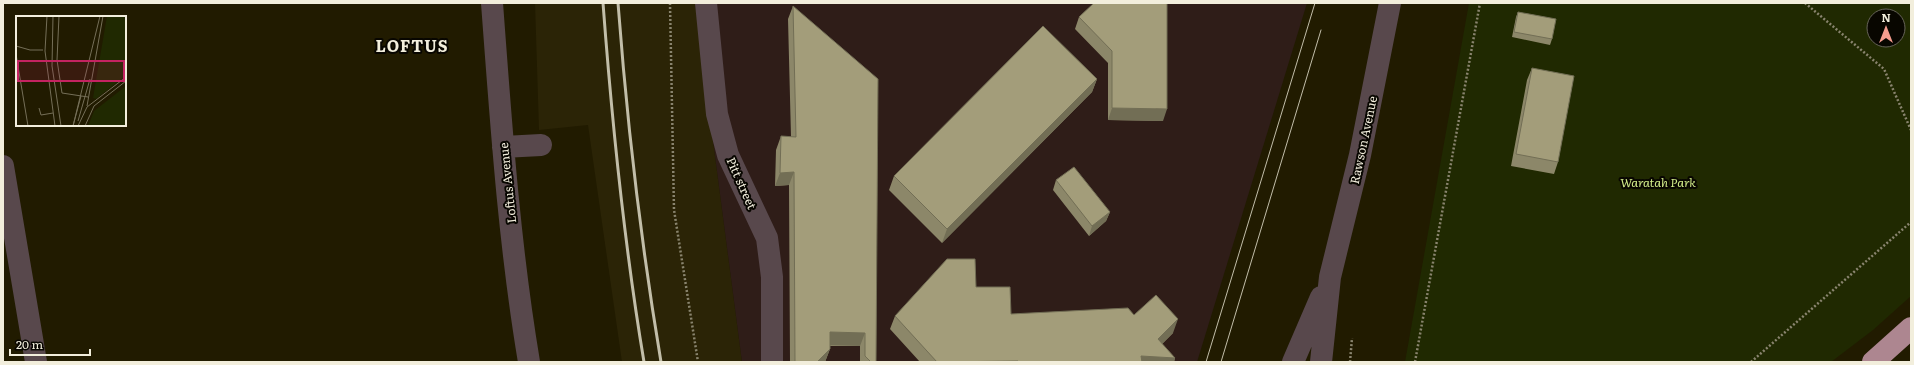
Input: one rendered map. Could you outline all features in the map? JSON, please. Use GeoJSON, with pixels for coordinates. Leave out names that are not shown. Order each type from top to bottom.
{"type":"FeatureCollection","features":[{"type":"Feature","properties":{"kind":"highway"},"geometry":{"type":"LineString","coordinates":[[1873,362],[1911,328]]}},
{"type":"Feature","properties":{"kind":"street","name":"Loftus Avenue"},"geometry":{"type":"LineString","coordinates":[[492,3],[503,147],[522,318],[529,362]]}},
{"type":"Feature","properties":{"kind":"street","name":"Pitt street"},"geometry":{"type":"LineString","coordinates":[[706,3],[717,114],[728,155],[767,238],[772,277],[772,362]]}},
{"type":"Feature","properties":{"kind":"street","name":"Rawson Avenue"},"geometry":{"type":"LineString","coordinates":[[1321,362],[1330,277],[1360,155],[1390,3]]}},
{"type":"Feature","properties":{"kind":"street"},"geometry":{"type":"LineString","coordinates":[[503,147],[541,145]]}},
{"type":"Feature","properties":{"kind":"street"},"geometry":{"type":"LineString","coordinates":[[3,166],[7,224],[36,362]]}},
{"type":"Feature","properties":{"kind":"street","name":"Rawson Avenue"},"geometry":{"type":"LineString","coordinates":[[1293,362],[1330,277]]}},
{"type":"Feature","properties":{"kind":"path"},"geometry":{"type":"LineString","coordinates":[[670,3],[674,210],[698,362]]}},
{"type":"Feature","properties":{"kind":"path"},"geometry":{"type":"LineString","coordinates":[[1414,362],[1480,3]]}},
{"type":"Feature","properties":{"kind":"path"},"geometry":{"type":"LineString","coordinates":[[1805,3],[1884,69],[1911,130]]}},
{"type":"Feature","properties":{"kind":"path"},"geometry":{"type":"LineString","coordinates":[[1751,362],[1911,222]]}},
{"type":"Feature","properties":{"kind":"path"},"geometry":{"type":"LineString","coordinates":[[1350,362],[1352,338]]}},
{"type":"Feature","properties":{"kind":"shaded area"},"geometry":{"type":"Polygon","coordinates":[[[535,3],[695,3],[742,362],[622,362],[588,125],[539,130],[535,3]]]}},
{"type":"Feature","properties":{"kind":"shaded area"},"geometry":{"type":"Polygon","coordinates":[[[695,3],[1307,3],[1197,362],[742,362],[695,3]]]}},
{"type":"Feature","properties":{"kind":"green space","name":"Waratah Park"},"geometry":{"type":"Polygon","coordinates":[[[1469,3],[1911,3],[1911,296],[1873,330],[1831,362],[1405,362],[1469,3]]]}},
{"type":"Feature","properties":{"kind":"building"},"geometry":{"type":"Polygon","coordinates":[[[1094,3],[1167,3],[1167,109],[1112,108],[1112,51],[1079,17],[1094,3]]]}},
{"type":"Feature","properties":{"kind":"building"},"geometry":{"type":"Polygon","coordinates":[[[793,6],[878,79],[876,362],[871,362],[865,356],[865,333],[830,332],[830,349],[817,362],[795,362],[794,172],[780,173],[781,136],[796,137],[793,6]]]}},
{"type":"Feature","properties":{"kind":"building"},"geometry":{"type":"Polygon","coordinates":[[[1518,12],[1556,19],[1552,39],[1514,32],[1518,12]]]}},
{"type":"Feature","properties":{"kind":"building"},"geometry":{"type":"Polygon","coordinates":[[[1043,26],[1097,79],[947,229],[894,176],[1043,26]]]}},
{"type":"Feature","properties":{"kind":"building"},"geometry":{"type":"Polygon","coordinates":[[[1532,68],[1574,76],[1558,162],[1516,154],[1532,68]]]}},
{"type":"Feature","properties":{"kind":"building"},"geometry":{"type":"Polygon","coordinates":[[[1074,167],[1110,212],[1092,226],[1056,180],[1074,167]]]}},
{"type":"Feature","properties":{"kind":"building"},"geometry":{"type":"Polygon","coordinates":[[[947,259],[975,259],[976,287],[1010,287],[1011,314],[1128,308],[1134,315],[1156,295],[1178,319],[1158,339],[1175,358],[1141,356],[1142,362],[937,362],[895,316],[947,259]]]}},
{"type":"Feature","properties":{"kind":"tram line"},"geometry":{"type":"LineString","coordinates":[[1206,362],[1315,3]]}},
{"type":"Feature","properties":{"kind":"tram line"},"geometry":{"type":"LineString","coordinates":[[1221,362],[1321,30]]}},
{"type":"Feature","properties":{"kind":"railway"},"geometry":{"type":"LineString","coordinates":[[603,3],[619,183],[630,273],[644,362]]}},
{"type":"Feature","properties":{"kind":"railway"},"geometry":{"type":"LineString","coordinates":[[618,3],[635,183],[661,362]]}},
{"type":"Feature","properties":{"kind":"district","name":"LOFTUS"},"geometry":{"type":"Point","coordinates":[412,45]}}]}
